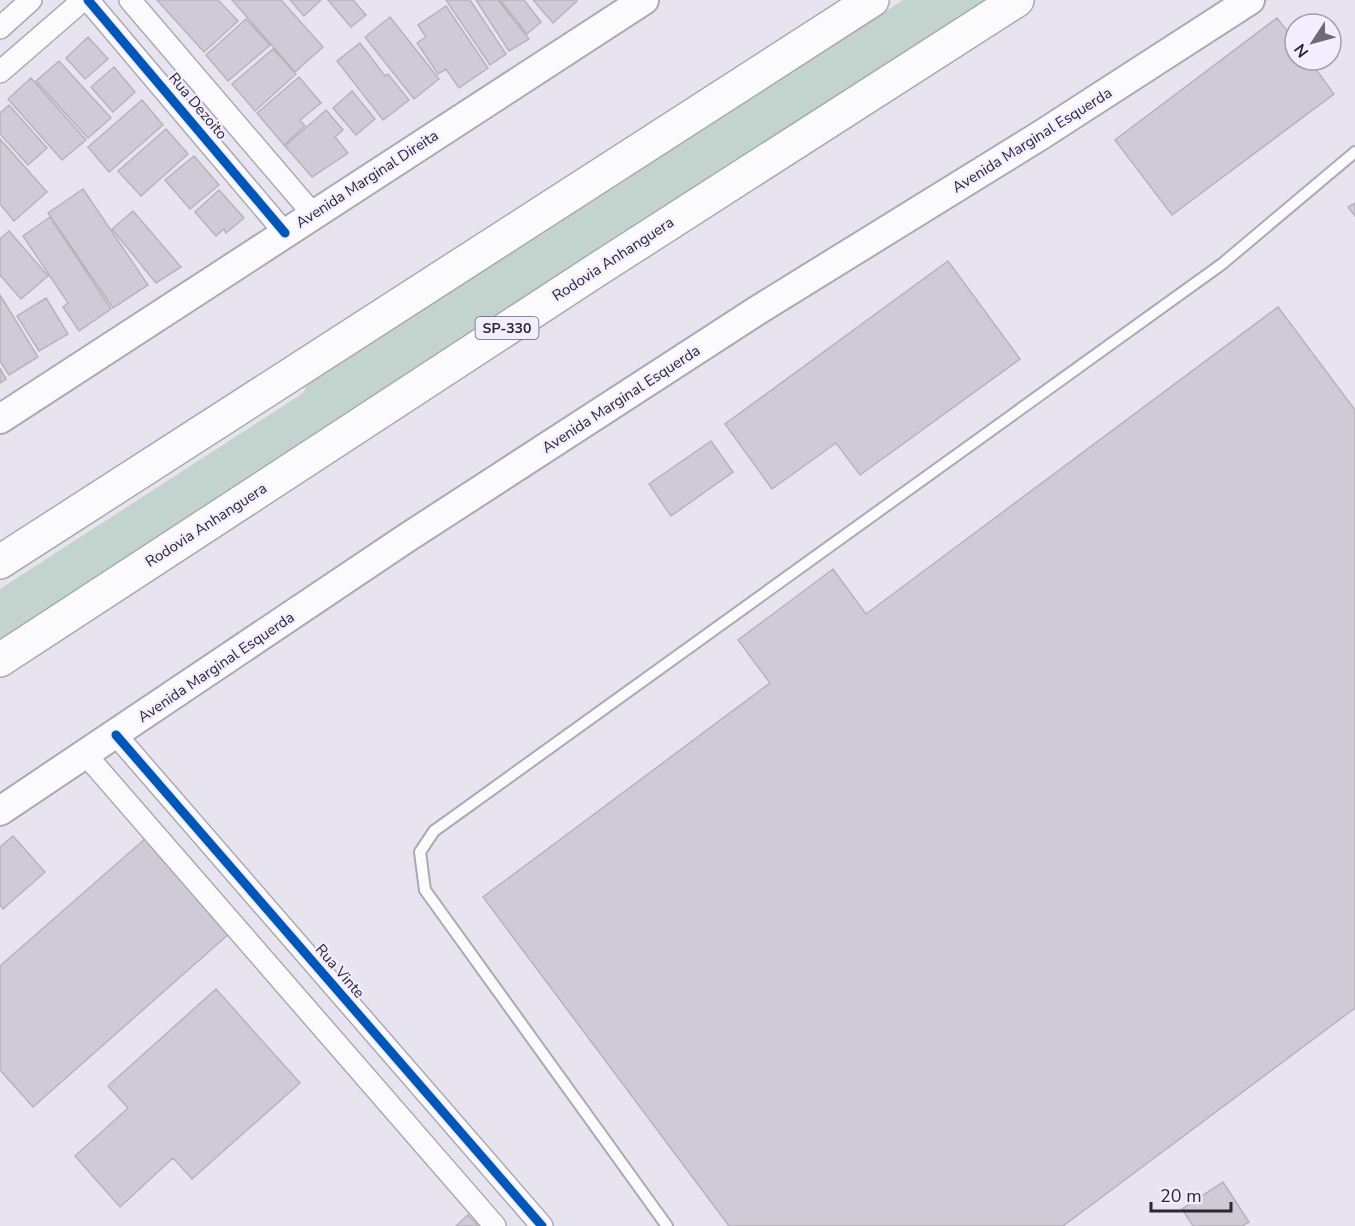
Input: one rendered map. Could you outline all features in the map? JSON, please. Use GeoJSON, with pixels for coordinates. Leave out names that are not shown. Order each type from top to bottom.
{"type":"FeatureCollection","features":[{"type":"Feature","properties":{"kind":"highway"},"geometry":{"type":"LineString","coordinates":[[0,562],[872,0]]}},
{"type":"Feature","properties":{"kind":"highway","name":"Rodovia Anhanguera"},"geometry":{"type":"LineString","coordinates":[[0,660],[595,271],[1017,0]]}},
{"type":"Feature","properties":{"kind":"main road","name":"Avenida Marginal Direita"},"geometry":{"type":"LineString","coordinates":[[0,419],[644,0]]}},
{"type":"Feature","properties":{"kind":"main road","name":"Avenida Marginal Esquerda"},"geometry":{"type":"LineString","coordinates":[[0,811],[405,539],[758,310],[1041,135],[1250,0]]}},
{"type":"Feature","properties":{"kind":"street"},"geometry":{"type":"LineString","coordinates":[[0,28],[31,0]]}},
{"type":"Feature","properties":{"kind":"street"},"geometry":{"type":"LineString","coordinates":[[0,72],[85,0]]}},
{"type":"Feature","properties":{"kind":"street","name":"Rua Dezoito"},"geometry":{"type":"LineString","coordinates":[[85,0],[285,232]]}},
{"type":"Feature","properties":{"kind":"street","name":"Rua Dezoito"},"geometry":{"type":"LineString","coordinates":[[130,0],[313,214]]}},
{"type":"Feature","properties":{"kind":"street","name":"Rua Vinte"},"geometry":{"type":"LineString","coordinates":[[116,735],[542,1226]]}},
{"type":"Feature","properties":{"kind":"street"},"geometry":{"type":"LineString","coordinates":[[86,754],[495,1226]]}},
{"type":"Feature","properties":{"kind":"lane"},"geometry":{"type":"LineString","coordinates":[[667,1226],[426,890],[420,852],[434,831],[1222,264],[1355,152]]}},
{"type":"Feature","properties":{"kind":"shaded area"},"geometry":{"type":"Polygon","coordinates":[[[903,0],[991,0],[0,639],[0,589],[303,393],[308,383],[903,0]]]}},
{"type":"Feature","properties":{"kind":"building"},"geometry":{"type":"Polygon","coordinates":[[[157,0],[218,0],[238,21],[204,52],[157,0]]]}},
{"type":"Feature","properties":{"kind":"building"},"geometry":{"type":"Polygon","coordinates":[[[232,0],[281,0],[323,47],[295,72],[232,0]]]}},
{"type":"Feature","properties":{"kind":"building"},"geometry":{"type":"Polygon","coordinates":[[[290,0],[321,0],[304,16],[290,0]]]}},
{"type":"Feature","properties":{"kind":"building"},"geometry":{"type":"Polygon","coordinates":[[[328,0],[353,0],[366,15],[351,27],[328,0]]]}},
{"type":"Feature","properties":{"kind":"building"},"geometry":{"type":"Polygon","coordinates":[[[446,0],[470,0],[506,54],[490,65],[446,0]]]}},
{"type":"Feature","properties":{"kind":"building"},"geometry":{"type":"Polygon","coordinates":[[[476,0],[498,0],[529,39],[509,51],[476,0]]]}},
{"type":"Feature","properties":{"kind":"building"},"geometry":{"type":"Polygon","coordinates":[[[500,0],[524,0],[541,22],[527,34],[500,0]]]}},
{"type":"Feature","properties":{"kind":"building"},"geometry":{"type":"Polygon","coordinates":[[[533,0],[576,0],[577,1],[553,23],[533,0]]]}},
{"type":"Feature","properties":{"kind":"building"},"geometry":{"type":"Polygon","coordinates":[[[446,6],[488,68],[459,88],[446,69],[438,74],[417,43],[426,37],[418,25],[446,6]]]}},
{"type":"Feature","properties":{"kind":"building"},"geometry":{"type":"Polygon","coordinates":[[[390,17],[439,79],[414,99],[365,37],[390,17]]]}},
{"type":"Feature","properties":{"kind":"building"},"geometry":{"type":"Polygon","coordinates":[[[1277,18],[1283,26],[1283,72],[1318,72],[1334,94],[1172,215],[1115,140],[1277,18]]]}},
{"type":"Feature","properties":{"kind":"building"},"geometry":{"type":"Polygon","coordinates":[[[246,19],[270,45],[228,81],[206,55],[246,19]]]}},
{"type":"Feature","properties":{"kind":"building"},"geometry":{"type":"Polygon","coordinates":[[[88,37],[108,59],[85,79],[66,58],[88,37]]]}},
{"type":"Feature","properties":{"kind":"building"},"geometry":{"type":"Polygon","coordinates":[[[360,43],[385,76],[388,74],[409,100],[383,120],[337,61],[360,43]]]}},
{"type":"Feature","properties":{"kind":"building"},"geometry":{"type":"Polygon","coordinates":[[[273,49],[296,74],[255,111],[232,84],[273,49]]]}},
{"type":"Feature","properties":{"kind":"building"},"geometry":{"type":"Polygon","coordinates":[[[59,61],[111,118],[88,138],[36,81],[59,61]]]}},
{"type":"Feature","properties":{"kind":"building"},"geometry":{"type":"Polygon","coordinates":[[[114,67],[135,92],[113,112],[91,87],[114,67]]]}},
{"type":"Feature","properties":{"kind":"building"},"geometry":{"type":"Polygon","coordinates":[[[299,77],[321,103],[300,120],[305,126],[284,145],[257,113],[299,77]]]}},
{"type":"Feature","properties":{"kind":"building"},"geometry":{"type":"Polygon","coordinates":[[[31,78],[86,140],[62,160],[8,99],[31,78]]]}},
{"type":"Feature","properties":{"kind":"building"},"geometry":{"type":"Polygon","coordinates":[[[352,91],[375,119],[356,135],[333,108],[352,91]]]}},
{"type":"Feature","properties":{"kind":"building"},"geometry":{"type":"Polygon","coordinates":[[[142,100],[163,125],[109,172],[88,147],[142,100]]]}},
{"type":"Feature","properties":{"kind":"building"},"geometry":{"type":"Polygon","coordinates":[[[9,105],[47,148],[28,165],[0,134],[0,113],[9,105]]]}},
{"type":"Feature","properties":{"kind":"building"},"geometry":{"type":"Polygon","coordinates":[[[326,110],[343,130],[335,137],[348,153],[312,177],[285,146],[326,110]]]}},
{"type":"Feature","properties":{"kind":"building"},"geometry":{"type":"Polygon","coordinates":[[[166,129],[188,154],[141,196],[118,171],[166,129]]]}},
{"type":"Feature","properties":{"kind":"building"},"geometry":{"type":"Polygon","coordinates":[[[0,139],[47,192],[14,221],[0,204],[0,139]]]}},
{"type":"Feature","properties":{"kind":"building"},"geometry":{"type":"Polygon","coordinates":[[[194,156],[219,185],[190,209],[165,180],[194,156]]]}},
{"type":"Feature","properties":{"kind":"building"},"geometry":{"type":"Polygon","coordinates":[[[83,189],[148,285],[113,308],[48,213],[83,189]]]}},
{"type":"Feature","properties":{"kind":"building"},"geometry":{"type":"Polygon","coordinates":[[[219,190],[244,218],[226,233],[224,229],[216,236],[195,212],[219,190]]]}},
{"type":"Feature","properties":{"kind":"building"},"geometry":{"type":"Polygon","coordinates":[[[1355,203],[1355,216],[1348,207],[1355,203]]]}},
{"type":"Feature","properties":{"kind":"building"},"geometry":{"type":"Polygon","coordinates":[[[133,211],[181,267],[156,283],[112,229],[133,211]]]}},
{"type":"Feature","properties":{"kind":"building"},"geometry":{"type":"Polygon","coordinates":[[[50,217],[111,309],[79,331],[63,307],[68,303],[23,236],[50,217]]]}},
{"type":"Feature","properties":{"kind":"building"},"geometry":{"type":"Polygon","coordinates":[[[9,231],[48,276],[21,299],[0,275],[0,239],[9,231]]]}},
{"type":"Feature","properties":{"kind":"building"},"geometry":{"type":"Polygon","coordinates":[[[948,261],[1020,359],[860,475],[836,443],[772,489],[725,424],[948,261]]]}},
{"type":"Feature","properties":{"kind":"building"},"geometry":{"type":"Polygon","coordinates":[[[0,295],[38,357],[9,375],[0,361],[0,295]]]}},
{"type":"Feature","properties":{"kind":"building"},"geometry":{"type":"Polygon","coordinates":[[[46,298],[68,334],[39,351],[17,316],[46,298]]]}},
{"type":"Feature","properties":{"kind":"building"},"geometry":{"type":"Polygon","coordinates":[[[1278,307],[1355,410],[1355,1008],[1063,1226],[729,1226],[483,897],[770,683],[738,640],[833,569],[866,614],[1278,307]]]}},
{"type":"Feature","properties":{"kind":"building"},"geometry":{"type":"Polygon","coordinates":[[[0,368],[6,379],[0,383],[0,368]]]}},
{"type":"Feature","properties":{"kind":"building"},"geometry":{"type":"Polygon","coordinates":[[[711,441],[733,472],[671,516],[649,484],[711,441]]]}},
{"type":"Feature","properties":{"kind":"building"},"geometry":{"type":"Polygon","coordinates":[[[13,836],[45,872],[3,909],[0,905],[0,847],[13,836]]]}},
{"type":"Feature","properties":{"kind":"building"},"geometry":{"type":"Polygon","coordinates":[[[146,838],[230,933],[33,1107],[0,1070],[0,966],[146,838]]]}},
{"type":"Feature","properties":{"kind":"building"},"geometry":{"type":"Polygon","coordinates":[[[216,989],[300,1083],[192,1179],[173,1158],[120,1207],[75,1156],[128,1108],[108,1086],[216,989]]]}},
{"type":"Feature","properties":{"kind":"building"},"geometry":{"type":"Polygon","coordinates":[[[1223,1182],[1249,1222],[1242,1226],[1193,1226],[1182,1209],[1223,1182]]]}},
{"type":"Feature","properties":{"kind":"building"},"geometry":{"type":"Polygon","coordinates":[[[468,1215],[478,1226],[456,1226],[468,1215]]]}},
{"type":"Feature","properties":{"kind":"cycle path"},"geometry":{"type":"LineString","coordinates":[[88,0],[285,233]]}},
{"type":"Feature","properties":{"kind":"cycle path"},"geometry":{"type":"LineString","coordinates":[[116,735],[542,1226]]}}]}
